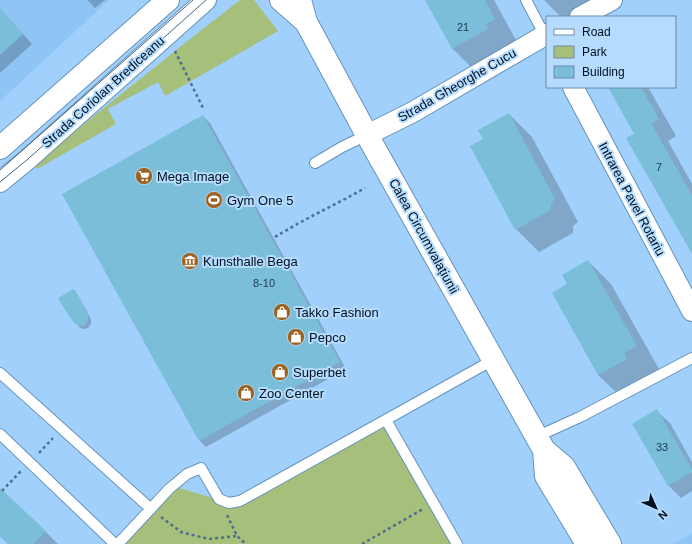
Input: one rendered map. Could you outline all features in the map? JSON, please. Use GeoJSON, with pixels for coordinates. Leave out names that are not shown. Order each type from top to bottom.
{"type":"FeatureCollection","features":[{"type":"Feature","properties":{"kind":"main road","name":"Strada Coriolan Brediceanu"},"geometry":{"type":"LineString","coordinates":[[0,148],[168,0]]}},
{"type":"Feature","properties":{"kind":"main road","name":"Calea Circumvalațiunii"},"geometry":{"type":"LineString","coordinates":[[282,0],[306,22]]}},
{"type":"Feature","properties":{"kind":"main road","name":"Calea Circumvalațiunii"},"geometry":{"type":"LineString","coordinates":[[300,0],[306,22],[367,135],[540,444],[564,466],[610,544]]}},
{"type":"Feature","properties":{"kind":"main road","name":"Calea Circumvalațiunii"},"geometry":{"type":"LineString","coordinates":[[540,444],[546,476],[587,544]]}},
{"type":"Feature","properties":{"kind":"street","name":"Strada Coriolan Brediceanu"},"geometry":{"type":"LineString","coordinates":[[0,182],[28,159],[206,0]]}},
{"type":"Feature","properties":{"kind":"street"},"geometry":{"type":"LineString","coordinates":[[582,16],[612,0]]}},
{"type":"Feature","properties":{"kind":"street","name":"Strada Gheorghe Cucu"},"geometry":{"type":"LineString","coordinates":[[367,135],[413,112],[546,36]]}},
{"type":"Feature","properties":{"kind":"street","name":"Intrarea Pavel Rotariu"},"geometry":{"type":"LineString","coordinates":[[573,88],[692,311]]}},
{"type":"Feature","properties":{"kind":"lane"},"geometry":{"type":"LineString","coordinates":[[526,0],[546,36]]}},
{"type":"Feature","properties":{"kind":"lane"},"geometry":{"type":"LineString","coordinates":[[315,163],[342,147],[367,135]]}},
{"type":"Feature","properties":{"kind":"lane"},"geometry":{"type":"LineString","coordinates":[[540,444],[580,417],[692,358]]}},
{"type":"Feature","properties":{"kind":"lane"},"geometry":{"type":"LineString","coordinates":[[118,544],[169,489],[187,474],[202,468],[219,500],[229,503],[240,501],[493,360]]}},
{"type":"Feature","properties":{"kind":"lane"},"geometry":{"type":"LineString","coordinates":[[0,373],[151,510]]}},
{"type":"Feature","properties":{"kind":"lane"},"geometry":{"type":"LineString","coordinates":[[386,420],[457,544]]}},
{"type":"Feature","properties":{"kind":"lane"},"geometry":{"type":"LineString","coordinates":[[0,434],[115,544]]}},
{"type":"Feature","properties":{"kind":"path"},"geometry":{"type":"LineString","coordinates":[[174,48],[204,110]]}},
{"type":"Feature","properties":{"kind":"path"},"geometry":{"type":"LineString","coordinates":[[275,237],[288,228],[337,204],[365,188]]}},
{"type":"Feature","properties":{"kind":"path"},"geometry":{"type":"LineString","coordinates":[[219,500],[237,536],[246,544]]}},
{"type":"Feature","properties":{"kind":"path"},"geometry":{"type":"LineString","coordinates":[[362,544],[433,503]]}},
{"type":"Feature","properties":{"kind":"path"},"geometry":{"type":"LineString","coordinates":[[151,510],[181,532],[209,539],[237,536]]}},
{"type":"Feature","properties":{"kind":"shaded area"},"geometry":{"type":"Polygon","coordinates":[[[0,0],[109,0],[0,101],[0,0]]]}},
{"type":"Feature","properties":{"kind":"shaded area"},"geometry":{"type":"Polygon","coordinates":[[[692,533],[692,544],[673,544],[686,537],[692,533]]]}},
{"type":"Feature","properties":{"kind":"green space"},"geometry":{"type":"Polygon","coordinates":[[[240,0],[254,0],[278,31],[165,96],[158,82],[108,109],[116,124],[37,169],[34,164],[240,0]]]}},
{"type":"Feature","properties":{"kind":"green space"},"geometry":{"type":"Polygon","coordinates":[[[383,422],[452,544],[118,544],[173,486],[229,503],[383,422]]]}},
{"type":"Feature","properties":{"kind":"building"},"geometry":{"type":"Polygon","coordinates":[[[425,0],[485,0],[495,19],[486,24],[488,29],[452,49],[425,0]]]}},
{"type":"Feature","properties":{"kind":"building"},"geometry":{"type":"Polygon","coordinates":[[[0,8],[23,34],[0,55],[0,8]]]}},
{"type":"Feature","properties":{"kind":"building"},"geometry":{"type":"Polygon","coordinates":[[[609,88],[642,88],[659,119],[651,123],[692,195],[692,254],[626,138],[634,134],[609,88]]]}},
{"type":"Feature","properties":{"kind":"building"},"geometry":{"type":"Polygon","coordinates":[[[509,113],[555,199],[551,204],[551,210],[515,230],[470,146],[483,139],[478,130],[509,113]]]}},
{"type":"Feature","properties":{"kind":"building"},"geometry":{"type":"Polygon","coordinates":[[[203,115],[340,362],[199,441],[62,194],[203,115]]]}},
{"type":"Feature","properties":{"kind":"building"},"geometry":{"type":"Polygon","coordinates":[[[588,260],[637,346],[624,353],[627,359],[598,375],[552,293],[567,284],[562,275],[588,260]]]}},
{"type":"Feature","properties":{"kind":"building"},"geometry":{"type":"Polygon","coordinates":[[[74,289],[88,316],[88,321],[82,326],[75,324],[58,298],[74,289]]]}},
{"type":"Feature","properties":{"kind":"building"},"geometry":{"type":"Polygon","coordinates":[[[657,409],[692,470],[692,472],[668,486],[632,424],[657,409]]]}},
{"type":"Feature","properties":{"kind":"building"},"geometry":{"type":"Polygon","coordinates":[[[0,488],[46,531],[34,544],[8,544],[0,536],[0,488]]]}},
{"type":"Feature","properties":{"kind":"tram line"},"geometry":{"type":"LineString","coordinates":[[0,170],[193,0]]}},
{"type":"Feature","properties":{"kind":"tram line"},"geometry":{"type":"LineString","coordinates":[[0,182],[28,159],[206,0]]}},
{"type":"Feature","properties":{"kind":"place","name":"Mega Image"},"geometry":{"type":"Point","coordinates":[144,176]}},
{"type":"Feature","properties":{"kind":"place","name":"Gym One 5"},"geometry":{"type":"Point","coordinates":[214,200]}},
{"type":"Feature","properties":{"kind":"place","name":"Kunsthalle Bega"},"geometry":{"type":"Point","coordinates":[190,261]}},
{"type":"Feature","properties":{"kind":"place","name":"Takko Fashion"},"geometry":{"type":"Point","coordinates":[282,312]}},
{"type":"Feature","properties":{"kind":"place","name":"Pepco"},"geometry":{"type":"Point","coordinates":[296,337]}},
{"type":"Feature","properties":{"kind":"place","name":"Superbet"},"geometry":{"type":"Point","coordinates":[280,372]}},
{"type":"Feature","properties":{"kind":"place","name":"Zoo Center"},"geometry":{"type":"Point","coordinates":[246,393]}}]}
